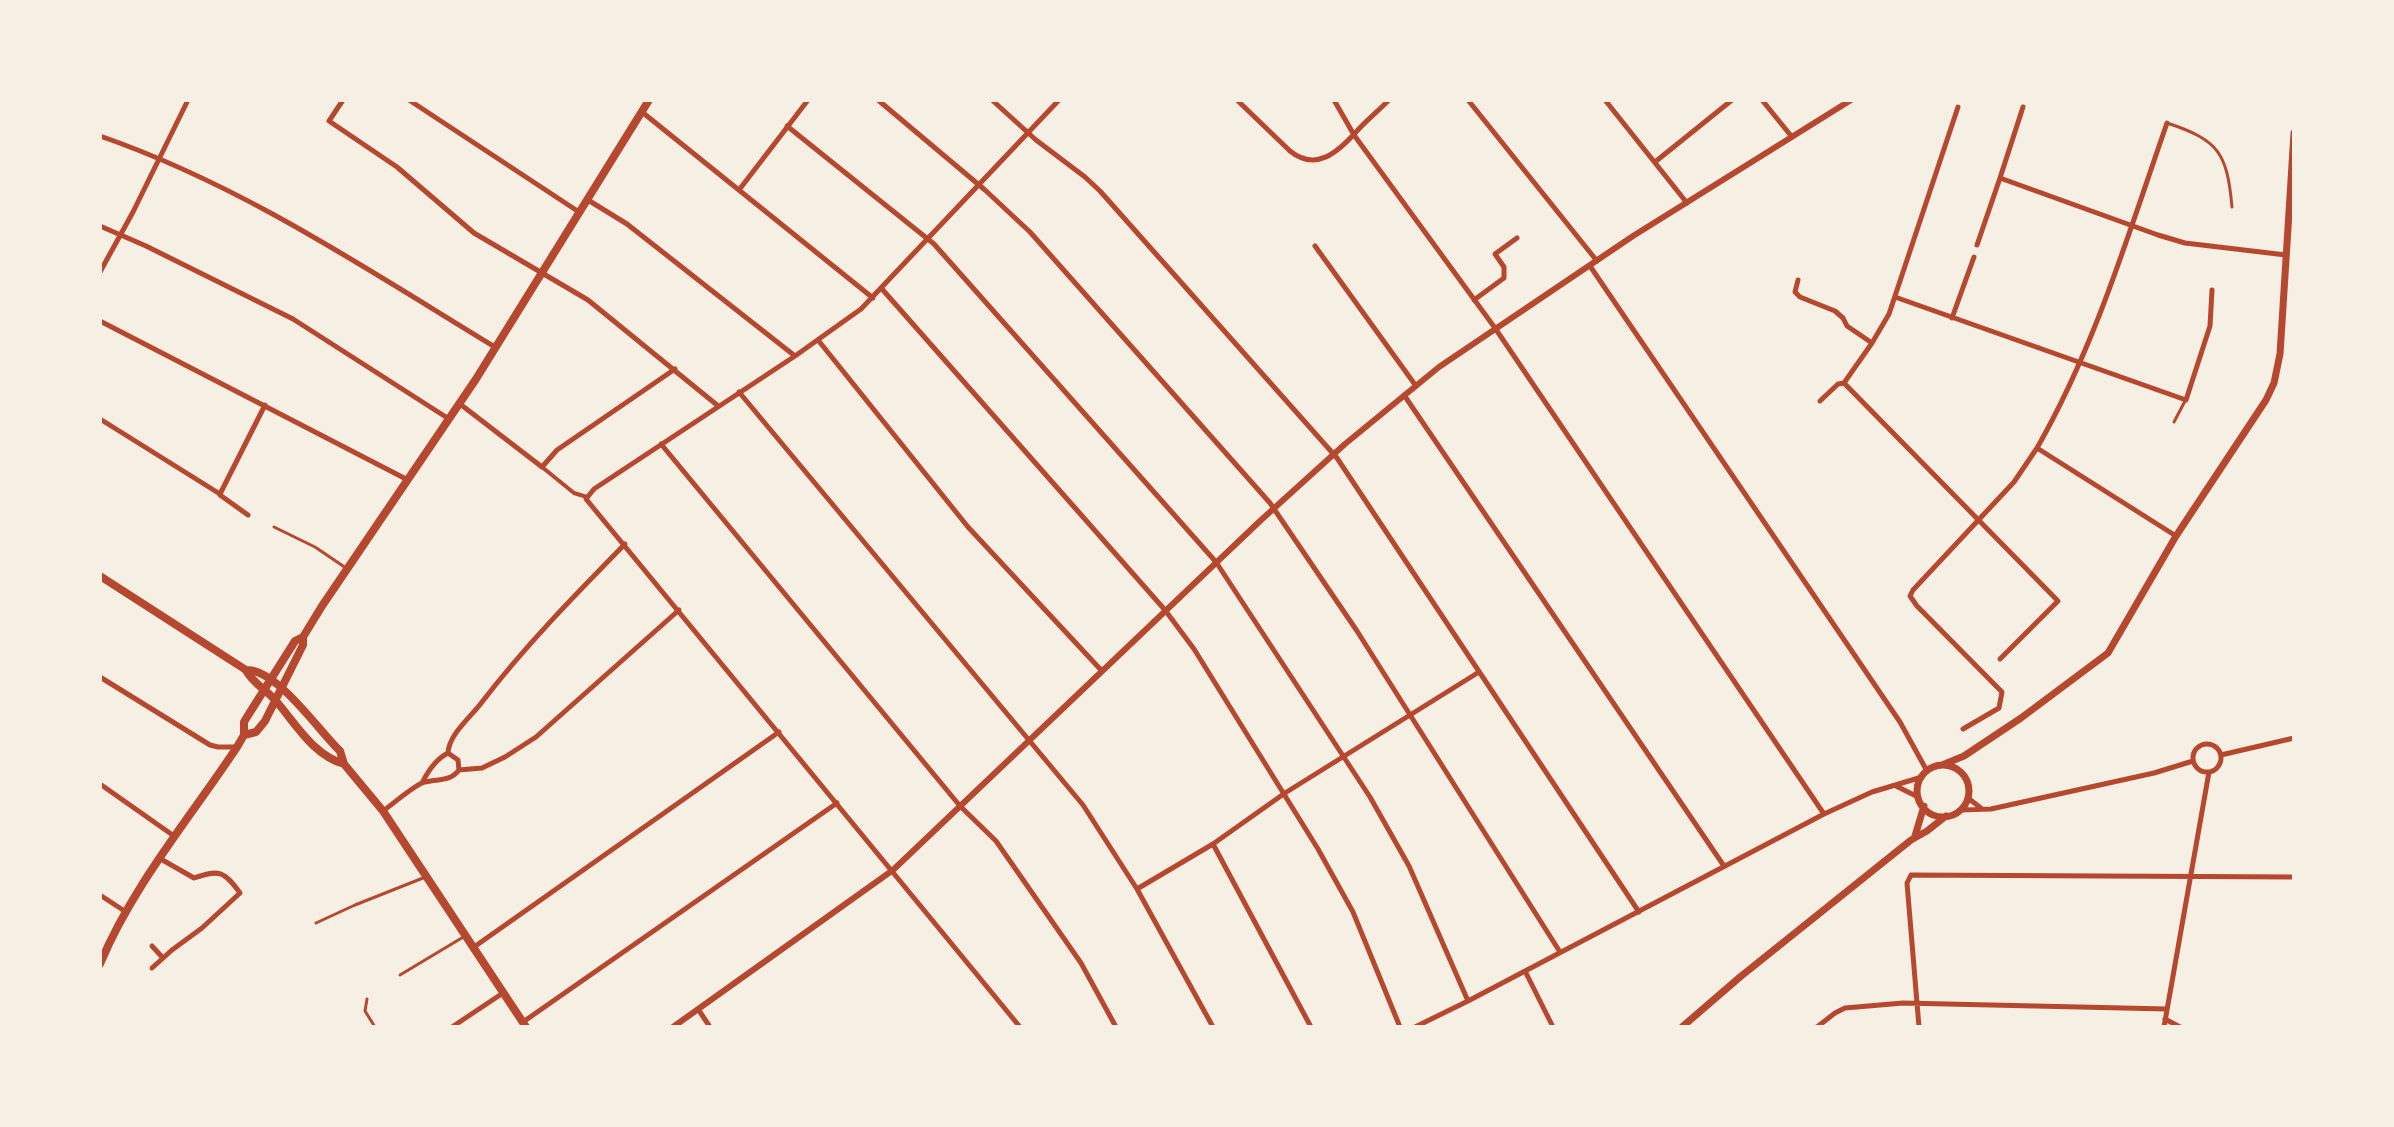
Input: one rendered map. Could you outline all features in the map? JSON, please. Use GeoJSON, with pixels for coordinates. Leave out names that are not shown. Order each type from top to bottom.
{"type":"FeatureCollection","features":[{"type":"Feature","properties":{"kind":"main road"},"geometry":{"type":"LineString","coordinates":[[100,964],[126,912],[159,858],[237,747],[244,735],[244,722],[270,679],[295,641],[303,637],[346,568],[460,404],[649,100]]}},
{"type":"Feature","properties":{"kind":"main road"},"geometry":{"type":"LineString","coordinates":[[1946,816],[1931,813],[1918,797],[1919,782],[1924,774],[1964,756],[2108,653],[2176,536],[2266,400],[2274,383],[2280,354],[2294,133]]}},
{"type":"Feature","properties":{"kind":"main road"},"geometry":{"type":"LineString","coordinates":[[100,576],[246,670],[257,671],[281,688],[340,751],[344,764],[383,811],[524,1025]]}},
{"type":"Feature","properties":{"kind":"main road"},"geometry":{"type":"LineString","coordinates":[[244,735],[256,732],[265,721],[303,645],[303,637]]}},
{"type":"Feature","properties":{"kind":"main road"},"geometry":{"type":"LineString","coordinates":[[246,670],[318,750],[329,760],[344,764]]}},
{"type":"Feature","properties":{"kind":"main road"},"geometry":{"type":"LineString","coordinates":[[1962,772],[1964,756]]}},
{"type":"Feature","properties":{"kind":"main road"},"geometry":{"type":"LineString","coordinates":[[1682,1027],[1915,836],[1960,810],[1968,798],[1969,786],[1962,772],[1953,766],[1942,765]]}},
{"type":"Feature","properties":{"kind":"main road"},"geometry":{"type":"LineString","coordinates":[[1915,836],[1924,806]]}},
{"type":"Feature","properties":{"kind":"street"},"geometry":{"type":"LineString","coordinates":[[100,272],[188,100]]}},
{"type":"Feature","properties":{"kind":"street"},"geometry":{"type":"LineString","coordinates":[[343,100],[329,121],[397,167],[474,233],[588,300],[718,405]]}},
{"type":"Feature","properties":{"kind":"street"},"geometry":{"type":"LineString","coordinates":[[409,100],[579,212]]}},
{"type":"Feature","properties":{"kind":"street"},"geometry":{"type":"LineString","coordinates":[[739,190],[808,100]]}},
{"type":"Feature","properties":{"kind":"street"},"geometry":{"type":"LineString","coordinates":[[878,100],[1030,232],[1274,508],[1340,604],[1560,952]]}},
{"type":"Feature","properties":{"kind":"street"},"geometry":{"type":"LineString","coordinates":[[992,100],[1028,133],[1085,177],[1109,201],[1334,454],[1639,912]]}},
{"type":"Feature","properties":{"kind":"street"},"geometry":{"type":"LineString","coordinates":[[587,497],[594,489],[851,317],[882,289],[1059,100]]}},
{"type":"Feature","properties":{"kind":"street"},"geometry":{"type":"LineString","coordinates":[[1237,100],[1290,151],[1312,161],[1327,158],[1340,149],[1389,100]]}},
{"type":"Feature","properties":{"kind":"street"},"geometry":{"type":"LineString","coordinates":[[1334,100],[1354,135],[1495,328],[1824,814]]}},
{"type":"Feature","properties":{"kind":"street"},"geometry":{"type":"LineString","coordinates":[[1468,100],[1597,261]]}},
{"type":"Feature","properties":{"kind":"street"},"geometry":{"type":"LineString","coordinates":[[1605,100],[1687,203]]}},
{"type":"Feature","properties":{"kind":"street"},"geometry":{"type":"LineString","coordinates":[[1655,162],[1732,100]]}},
{"type":"Feature","properties":{"kind":"street"},"geometry":{"type":"LineString","coordinates":[[1762,100],[1792,137]]}},
{"type":"Feature","properties":{"kind":"street"},"geometry":{"type":"LineString","coordinates":[[673,1027],[893,870],[1274,508],[1404,395],[1495,328],[1851,100]]}},
{"type":"Feature","properties":{"kind":"street"},"geometry":{"type":"LineString","coordinates":[[1820,401],[1838,384],[1844,383],[1889,314],[1958,107]]}},
{"type":"Feature","properties":{"kind":"street"},"geometry":{"type":"LineString","coordinates":[[1977,245],[2023,107]]}},
{"type":"Feature","properties":{"kind":"street"},"geometry":{"type":"LineString","coordinates":[[642,112],[873,298]]}},
{"type":"Feature","properties":{"kind":"street"},"geometry":{"type":"LineString","coordinates":[[1963,729],[1999,708],[2002,692],[1910,596],[2014,482],[2060,408],[2080,363],[2167,123]]}},
{"type":"Feature","properties":{"kind":"street"},"geometry":{"type":"LineString","coordinates":[[787,126],[929,239],[1216,562],[1370,797],[1409,866],[1468,1001]]}},
{"type":"Feature","properties":{"kind":"street"},"geometry":{"type":"LineString","coordinates":[[100,136],[159,159],[298,228],[372,270],[496,348]]}},
{"type":"Feature","properties":{"kind":"street"},"geometry":{"type":"LineString","coordinates":[[2000,178],[2185,243],[2286,255]]}},
{"type":"Feature","properties":{"kind":"street"},"geometry":{"type":"LineString","coordinates":[[588,200],[627,224],[795,356]]}},
{"type":"Feature","properties":{"kind":"street"},"geometry":{"type":"LineString","coordinates":[[100,226],[293,319],[450,419]]}},
{"type":"Feature","properties":{"kind":"street"},"geometry":{"type":"LineString","coordinates":[[1474,300],[1504,278],[1504,267],[1495,254],[1517,238]]}},
{"type":"Feature","properties":{"kind":"street"},"geometry":{"type":"LineString","coordinates":[[1315,246],[1416,386]]}},
{"type":"Feature","properties":{"kind":"street"},"geometry":{"type":"LineString","coordinates":[[1952,318],[1974,257]]}},
{"type":"Feature","properties":{"kind":"street"},"geometry":{"type":"LineString","coordinates":[[1415,1027],[1824,814],[1872,792],[1924,774],[1893,710],[1590,266]]}},
{"type":"Feature","properties":{"kind":"street"},"geometry":{"type":"LineString","coordinates":[[1798,280],[1795,292],[1800,297],[1835,311],[1847,326],[1872,343]]}},
{"type":"Feature","properties":{"kind":"street"},"geometry":{"type":"LineString","coordinates":[[882,289],[1165,610],[1194,649],[1285,793],[1353,912],[1400,1027]]}},
{"type":"Feature","properties":{"kind":"street"},"geometry":{"type":"LineString","coordinates":[[1895,297],[2186,400],[2210,326],[2212,290]]}},
{"type":"Feature","properties":{"kind":"street"},"geometry":{"type":"LineString","coordinates":[[100,321],[408,480]]}},
{"type":"Feature","properties":{"kind":"street"},"geometry":{"type":"LineString","coordinates":[[818,340],[968,527],[1101,670]]}},
{"type":"Feature","properties":{"kind":"street"},"geometry":{"type":"LineString","coordinates":[[542,467],[557,450],[675,369]]}},
{"type":"Feature","properties":{"kind":"street"},"geometry":{"type":"LineString","coordinates":[[1844,383],[2058,601],[2000,659]]}},
{"type":"Feature","properties":{"kind":"street"},"geometry":{"type":"LineString","coordinates":[[739,392],[1083,805],[1137,889],[1213,1027]]}},
{"type":"Feature","properties":{"kind":"street"},"geometry":{"type":"LineString","coordinates":[[1404,395],[1724,866]]}},
{"type":"Feature","properties":{"kind":"street"},"geometry":{"type":"LineString","coordinates":[[460,404],[574,493],[587,497]]}},
{"type":"Feature","properties":{"kind":"street"},"geometry":{"type":"LineString","coordinates":[[220,494],[265,405]]}},
{"type":"Feature","properties":{"kind":"street"},"geometry":{"type":"LineString","coordinates":[[100,419],[248,515]]}},
{"type":"Feature","properties":{"kind":"street"},"geometry":{"type":"LineString","coordinates":[[661,444],[960,806],[996,841],[1081,963],[1116,1027]]}},
{"type":"Feature","properties":{"kind":"street"},"geometry":{"type":"LineString","coordinates":[[2037,448],[2176,536]]}},
{"type":"Feature","properties":{"kind":"street"},"geometry":{"type":"LineString","coordinates":[[587,497],[1020,1027]]}},
{"type":"Feature","properties":{"kind":"street"},"geometry":{"type":"LineString","coordinates":[[383,811],[422,783],[427,773],[448,753],[452,739],[492,688],[625,544]]}},
{"type":"Feature","properties":{"kind":"street"},"geometry":{"type":"LineString","coordinates":[[459,770],[482,768],[536,737],[679,610]]}},
{"type":"Feature","properties":{"kind":"street"},"geometry":{"type":"LineString","coordinates":[[1137,889],[1213,844],[1285,793],[1479,672]]}},
{"type":"Feature","properties":{"kind":"street"},"geometry":{"type":"LineString","coordinates":[[100,677],[210,745],[237,747]]}},
{"type":"Feature","properties":{"kind":"street"},"geometry":{"type":"LineString","coordinates":[[474,947],[779,732]]}},
{"type":"Feature","properties":{"kind":"street"},"geometry":{"type":"LineString","coordinates":[[2221,755],[2294,738]]}},
{"type":"Feature","properties":{"kind":"street"},"geometry":{"type":"LineString","coordinates":[[2164,1027],[2209,772],[2219,765],[2221,755],[2218,747],[2206,744],[2194,752],[2193,761],[2197,769],[2209,772]]}},
{"type":"Feature","properties":{"kind":"street"},"geometry":{"type":"LineString","coordinates":[[422,783],[441,781],[456,775],[458,760],[448,753]]}},
{"type":"Feature","properties":{"kind":"street"},"geometry":{"type":"LineString","coordinates":[[1960,810],[1983,809],[2154,773],[2193,761]]}},
{"type":"Feature","properties":{"kind":"street"},"geometry":{"type":"LineString","coordinates":[[100,784],[174,836]]}},
{"type":"Feature","properties":{"kind":"street"},"geometry":{"type":"LineString","coordinates":[[1895,786],[1918,797]]}},
{"type":"Feature","properties":{"kind":"street"},"geometry":{"type":"LineString","coordinates":[[1968,798],[1983,809]]}},
{"type":"Feature","properties":{"kind":"street"},"geometry":{"type":"LineString","coordinates":[[524,1025],[837,803]]}},
{"type":"Feature","properties":{"kind":"street"},"geometry":{"type":"LineString","coordinates":[[1213,844],[1311,1027]]}},
{"type":"Feature","properties":{"kind":"street"},"geometry":{"type":"LineString","coordinates":[[152,968],[240,893],[222,873],[210,872],[194,878],[159,858]]}},
{"type":"Feature","properties":{"kind":"street"},"geometry":{"type":"LineString","coordinates":[[1919,1027],[1908,878],[1915,873],[2294,877]]}},
{"type":"Feature","properties":{"kind":"street"},"geometry":{"type":"LineString","coordinates":[[100,895],[126,912]]}},
{"type":"Feature","properties":{"kind":"street"},"geometry":{"type":"LineString","coordinates":[[152,946],[163,958]]}},
{"type":"Feature","properties":{"kind":"street"},"geometry":{"type":"LineString","coordinates":[[1525,971],[1553,1027]]}},
{"type":"Feature","properties":{"kind":"street"},"geometry":{"type":"LineString","coordinates":[[452,1027],[503,993]]}},
{"type":"Feature","properties":{"kind":"street"},"geometry":{"type":"LineString","coordinates":[[1817,1027],[1845,1008],[1917,1003],[2167,1009]]}},
{"type":"Feature","properties":{"kind":"street"},"geometry":{"type":"LineString","coordinates":[[698,1009],[710,1027]]}},
{"type":"Feature","properties":{"kind":"street"},"geometry":{"type":"LineString","coordinates":[[2165,1019],[2180,1027]]}},
{"type":"Feature","properties":{"kind":"lane"},"geometry":{"type":"LineString","coordinates":[[2167,123],[2208,140],[2229,175],[2232,207]]}},
{"type":"Feature","properties":{"kind":"lane"},"geometry":{"type":"LineString","coordinates":[[2174,422],[2186,400]]}},
{"type":"Feature","properties":{"kind":"lane"},"geometry":{"type":"LineString","coordinates":[[274,527],[315,547],[346,568]]}},
{"type":"Feature","properties":{"kind":"lane"},"geometry":{"type":"LineString","coordinates":[[316,923],[427,877]]}},
{"type":"Feature","properties":{"kind":"lane"},"geometry":{"type":"LineString","coordinates":[[400,975],[466,935]]}},
{"type":"Feature","properties":{"kind":"lane"},"geometry":{"type":"LineString","coordinates":[[367,999],[365,1011],[375,1027]]}}]}
